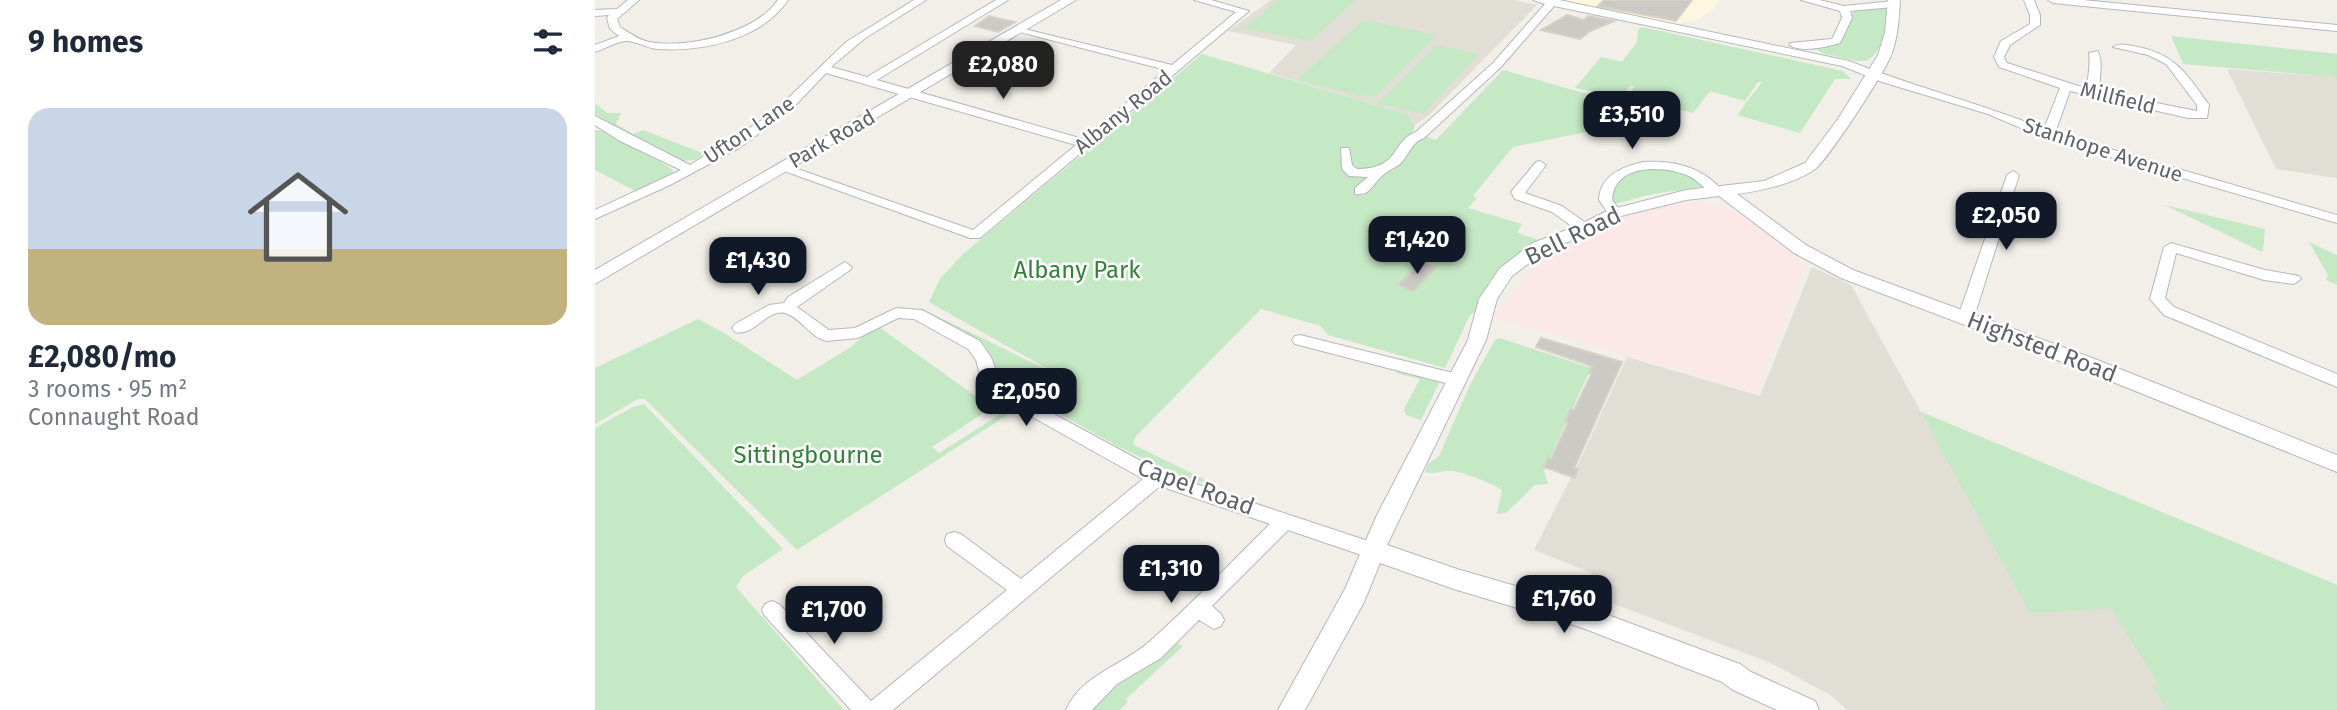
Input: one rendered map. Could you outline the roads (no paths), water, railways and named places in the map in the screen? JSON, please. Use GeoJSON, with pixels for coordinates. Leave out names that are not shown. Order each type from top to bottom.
{"type":"FeatureCollection","features":[{"type":"Feature","properties":{"kind":"street"},"geometry":{"type":"LineString","coordinates":[[634,0],[618,12],[612,24],[626,37],[660,46],[713,40],[765,21],[775,13],[783,0]]}},
{"type":"Feature","properties":{"kind":"street","name":"Ufton Lane"},"geometry":{"type":"LineString","coordinates":[[595,215],[642,195],[770,121],[859,39],[921,0]]}},
{"type":"Feature","properties":{"kind":"street"},"geometry":{"type":"LineString","coordinates":[[870,80],[1003,0]]}},
{"type":"Feature","properties":{"kind":"street","name":"Park Road"},"geometry":{"type":"LineString","coordinates":[[595,278],[1070,0]]}},
{"type":"Feature","properties":{"kind":"street","name":"Stanhope Avenue"},"geometry":{"type":"LineString","coordinates":[[1538,0],[1845,63],[1871,74],[1966,103],[2048,135],[2337,219]]}},
{"type":"Feature","properties":{"kind":"street"},"geometry":{"type":"LineString","coordinates":[[1806,0],[1844,9],[1894,2]]}},
{"type":"Feature","properties":{"kind":"street","name":"Millfield"},"geometry":{"type":"LineString","coordinates":[[2029,0],[2035,15],[2035,25],[2005,43],[2000,62],[2014,70],[2067,85],[2179,114],[2203,115],[2203,105],[2166,57],[2118,47]]}},
{"type":"Feature","properties":{"kind":"street"},"geometry":{"type":"LineString","coordinates":[[2053,0],[2154,5],[2337,28]]}},
{"type":"Feature","properties":{"kind":"street","name":"Albany Road"},"geometry":{"type":"LineString","coordinates":[[782,168],[975,235],[1244,11],[1207,1]]}},
{"type":"Feature","properties":{"kind":"street"},"geometry":{"type":"LineString","coordinates":[[1360,191],[1367,187],[1377,173],[1402,156],[1414,137],[1420,135],[1497,65],[1553,1]]}},
{"type":"Feature","properties":{"kind":"street","name":"Bell Road"},"geometry":{"type":"LineString","coordinates":[[1291,710],[1355,594],[1373,551],[1477,340],[1488,299],[1506,272],[1539,247],[1585,229],[1615,213],[1686,195],[1774,183],[1809,166],[1844,121],[1885,55],[1894,2]]}},
{"type":"Feature","properties":{"kind":"street"},"geometry":{"type":"LineString","coordinates":[[1719,30],[1783,44],[1822,45],[1836,41],[1847,18],[1844,9]]}},
{"type":"Feature","properties":{"kind":"street"},"geometry":{"type":"LineString","coordinates":[[595,13],[618,12]]}},
{"type":"Feature","properties":{"kind":"street"},"geometry":{"type":"LineString","coordinates":[[1020,29],[1175,69]]}},
{"type":"Feature","properties":{"kind":"street"},"geometry":{"type":"LineString","coordinates":[[595,49],[626,37]]}},
{"type":"Feature","properties":{"kind":"street"},"geometry":{"type":"LineString","coordinates":[[2080,54],[2093,55],[2097,72],[2093,80],[2094,92]]}},
{"type":"Feature","properties":{"kind":"street"},"geometry":{"type":"LineString","coordinates":[[826,69],[1084,143]]}},
{"type":"Feature","properties":{"kind":"street"},"geometry":{"type":"LineString","coordinates":[[2048,135],[2067,85]]}},
{"type":"Feature","properties":{"kind":"street"},"geometry":{"type":"LineString","coordinates":[[597,124],[689,169]]}},
{"type":"Feature","properties":{"kind":"street"},"geometry":{"type":"LineString","coordinates":[[1345,151],[1346,166],[1354,173],[1377,173]]}},
{"type":"Feature","properties":{"kind":"street"},"geometry":{"type":"LineString","coordinates":[[1540,165],[1518,192],[1520,196],[1557,209],[1585,229]]}},
{"type":"Feature","properties":{"kind":"street"},"geometry":{"type":"LineString","coordinates":[[1615,213],[1605,201],[1611,182],[1622,172],[1639,167],[1668,166],[1689,171],[1719,191]]}},
{"type":"Feature","properties":{"kind":"street"},"geometry":{"type":"LineString","coordinates":[[1966,317],[2013,176]]}},
{"type":"Feature","properties":{"kind":"street"},"geometry":{"type":"LineString","coordinates":[[1755,187],[1756,214]]}},
{"type":"Feature","properties":{"kind":"street","name":"Highsted Road"},"geometry":{"type":"LineString","coordinates":[[1719,191],[1756,214],[1800,249],[1834,268],[2337,462]]}},
{"type":"Feature","properties":{"kind":"street"},"geometry":{"type":"LineString","coordinates":[[2294,279],[2264,275],[2171,247],[2157,299],[2169,311],[2337,382]]}},
{"type":"Feature","properties":{"kind":"street"},"geometry":{"type":"LineString","coordinates":[[740,328],[774,309],[789,309],[801,295],[845,267]]}},
{"type":"Feature","properties":{"kind":"street","name":"Capel Road"},"geometry":{"type":"LineString","coordinates":[[789,309],[827,336],[843,337],[858,333],[896,313],[917,314],[974,345],[984,359],[989,378],[1013,404],[1033,410],[1157,478],[1373,551]]}},
{"type":"Feature","properties":{"kind":"street"},"geometry":{"type":"LineString","coordinates":[[1300,340],[1457,380]]}},
{"type":"Feature","properties":{"kind":"street"},"geometry":{"type":"LineString","coordinates":[[877,710],[1157,478]]}},
{"type":"Feature","properties":{"kind":"street"},"geometry":{"type":"LineString","coordinates":[[1077,710],[1111,677],[1154,651],[1206,613],[1286,520]]}},
{"type":"Feature","properties":{"kind":"street"},"geometry":{"type":"LineString","coordinates":[[954,540],[1020,589]]}},
{"type":"Feature","properties":{"kind":"street"},"geometry":{"type":"LineString","coordinates":[[1373,551],[1454,579],[1581,616],[1731,673],[1742,681],[1806,710]]}},
{"type":"Feature","properties":{"kind":"street"},"geometry":{"type":"LineString","coordinates":[[772,610],[865,710]]}},
{"type":"Feature","properties":{"kind":"park label","name":"Albany Park"},"geometry":{"type":"Point","coordinates":[1077,270]}},
{"type":"Feature","properties":{"kind":"park label","name":"Sittingbourne"},"geometry":{"type":"Point","coordinates":[808,455]}}]}
